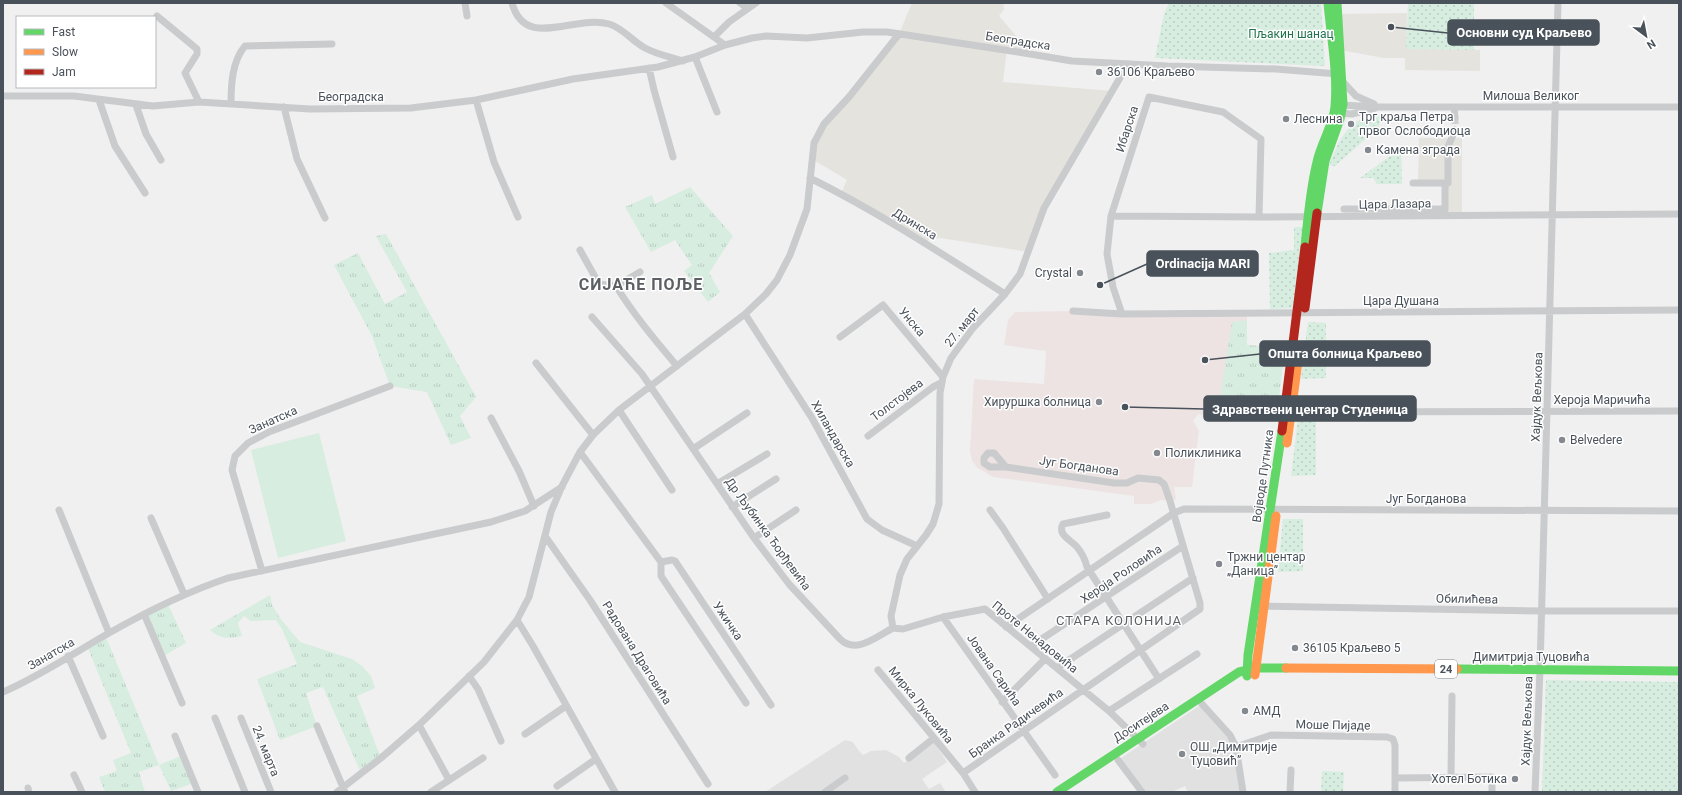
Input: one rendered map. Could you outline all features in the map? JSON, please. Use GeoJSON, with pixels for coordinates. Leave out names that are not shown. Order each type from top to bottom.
{"type":"FeatureCollection","features":[{"type":"Feature","properties":{"kind":"main road"},"geometry":{"type":"LineString","coordinates":[[1328,3],[1340,77]]}},
{"type":"Feature","properties":{"kind":"main road"},"geometry":{"type":"LineString","coordinates":[[1337,3],[1340,77],[1339,109]]}},
{"type":"Feature","properties":{"kind":"main road","name":"Војводе Путника"},"geometry":{"type":"LineString","coordinates":[[1249,672],[1248,655],[1260,606],[1314,216],[1321,184],[1321,160],[1339,109]]}},
{"type":"Feature","properties":{"kind":"main road","name":"Војводе Путника"},"geometry":{"type":"LineString","coordinates":[[1249,672],[1258,652],[1260,606]]}},
{"type":"Feature","properties":{"kind":"main road"},"geometry":{"type":"LineString","coordinates":[[1258,652],[1261,662],[1265,666],[1271,668]]}},
{"type":"Feature","properties":{"kind":"main road","name":"Димитрија Туцовића"},"geometry":{"type":"LineString","coordinates":[[1249,672],[1271,668],[1540,672],[1679,677]]}},
{"type":"Feature","properties":{"kind":"main road","name":"Димитрија Туцовића"},"geometry":{"type":"LineString","coordinates":[[1249,672],[1679,671]]}},
{"type":"Feature","properties":{"kind":"main road","name":"Доситејева"},"geometry":{"type":"LineString","coordinates":[[1057,792],[1118,760],[1140,741],[1202,704],[1249,672]]}},
{"type":"Feature","properties":{"kind":"main road","name":"Доситејева"},"geometry":{"type":"LineString","coordinates":[[1069,792],[1086,777],[1140,741],[1249,672]]}},
{"type":"Feature","properties":{"kind":"street"},"geometry":{"type":"LineString","coordinates":[[465,3],[467,16]]}},
{"type":"Feature","properties":{"kind":"street"},"geometry":{"type":"LineString","coordinates":[[512,3],[517,17],[526,26],[540,28],[585,23],[607,24],[615,26],[645,48],[683,61]]}},
{"type":"Feature","properties":{"kind":"street"},"geometry":{"type":"LineString","coordinates":[[666,3],[725,45]]}},
{"type":"Feature","properties":{"kind":"street"},"geometry":{"type":"LineString","coordinates":[[740,3],[747,8]]}},
{"type":"Feature","properties":{"kind":"street"},"geometry":{"type":"LineString","coordinates":[[714,36],[729,22],[756,3]]}},
{"type":"Feature","properties":{"kind":"street","name":"Хајдук Вељкова"},"geometry":{"type":"LineString","coordinates":[[1535,792],[1554,214],[1558,3]]}},
{"type":"Feature","properties":{"kind":"street"},"geometry":{"type":"LineString","coordinates":[[157,16],[197,49],[197,54],[186,73],[199,102]]}},
{"type":"Feature","properties":{"kind":"street","name":"Београдска"},"geometry":{"type":"LineString","coordinates":[[3,96],[74,96],[99,100],[164,106],[199,102],[310,109],[411,108],[476,100],[573,79],[650,68],[683,61],[725,45],[752,38],[766,36],[806,38],[863,32],[887,32],[1072,61],[1276,69],[1340,77]]}},
{"type":"Feature","properties":{"kind":"street"},"geometry":{"type":"LineString","coordinates":[[337,792],[344,789],[419,726],[489,657],[517,620],[529,597],[554,505],[580,452],[593,435],[619,410],[745,314],[766,294],[777,280],[790,255],[807,209],[814,143],[824,124],[849,97],[899,34]]}},
{"type":"Feature","properties":{"kind":"street"},"geometry":{"type":"LineString","coordinates":[[231,104],[231,82],[239,55],[245,46],[332,44]]}},
{"type":"Feature","properties":{"kind":"street"},"geometry":{"type":"LineString","coordinates":[[695,57],[717,112]]}},
{"type":"Feature","properties":{"kind":"street","name":"27. март"},"geometry":{"type":"LineString","coordinates":[[893,628],[891,616],[899,579],[908,559],[933,524],[939,504],[942,380],[951,358],[973,328],[1005,294],[1020,274],[1044,208],[1128,64]]}},
{"type":"Feature","properties":{"kind":"street"},"geometry":{"type":"LineString","coordinates":[[650,68],[654,90],[673,157]]}},
{"type":"Feature","properties":{"kind":"street"},"geometry":{"type":"LineString","coordinates":[[1340,77],[1356,96],[1382,107]]}},
{"type":"Feature","properties":{"kind":"street","name":"Ибарска"},"geometry":{"type":"LineString","coordinates":[[1122,314],[1113,287],[1107,254],[1111,216],[1149,97],[1223,112],[1261,139],[1259,217]]}},
{"type":"Feature","properties":{"kind":"street"},"geometry":{"type":"LineString","coordinates":[[99,100],[115,146],[145,193]]}},
{"type":"Feature","properties":{"kind":"street"},"geometry":{"type":"LineString","coordinates":[[476,100],[494,162],[518,217]]}},
{"type":"Feature","properties":{"kind":"street"},"geometry":{"type":"LineString","coordinates":[[136,104],[146,134],[161,160]]}},
{"type":"Feature","properties":{"kind":"street"},"geometry":{"type":"LineString","coordinates":[[284,107],[297,159],[325,218]]}},
{"type":"Feature","properties":{"kind":"street"},"geometry":{"type":"LineString","coordinates":[[1339,109],[1382,107]]}},
{"type":"Feature","properties":{"kind":"street","name":"Милоша Великог"},"geometry":{"type":"LineString","coordinates":[[1382,107],[1679,107]]}},
{"type":"Feature","properties":{"kind":"street"},"geometry":{"type":"LineString","coordinates":[[1454,107],[1455,117]]}},
{"type":"Feature","properties":{"kind":"street"},"geometry":{"type":"LineString","coordinates":[[1413,184],[1448,183],[1448,146],[1455,130]]}},
{"type":"Feature","properties":{"kind":"street","name":"Дринска"},"geometry":{"type":"LineString","coordinates":[[810,178],[841,193],[926,243],[1005,294]]}},
{"type":"Feature","properties":{"kind":"street","name":"Цара Лазара"},"geometry":{"type":"LineString","coordinates":[[1344,209],[1445,209],[1445,183]]}},
{"type":"Feature","properties":{"kind":"street","name":"Цара Лазара"},"geometry":{"type":"LineString","coordinates":[[1111,216],[1259,217],[1679,214]]}},
{"type":"Feature","properties":{"kind":"street"},"geometry":{"type":"LineString","coordinates":[[580,250],[599,284],[616,286],[640,272]]}},
{"type":"Feature","properties":{"kind":"street"},"geometry":{"type":"LineString","coordinates":[[616,286],[631,311],[678,366]]}},
{"type":"Feature","properties":{"kind":"street","name":"Унска"},"geometry":{"type":"LineString","coordinates":[[840,337],[883,305],[942,380]]}},
{"type":"Feature","properties":{"kind":"street","name":"Цара Душана"},"geometry":{"type":"LineString","coordinates":[[1073,310],[1122,314],[1679,310]]}},
{"type":"Feature","properties":{"kind":"street","name":"Хиландарска"},"geometry":{"type":"LineString","coordinates":[[745,314],[812,418],[843,472],[864,514],[882,530],[917,546]]}},
{"type":"Feature","properties":{"kind":"street","name":"Др Љубинка Ђорђевића"},"geometry":{"type":"LineString","coordinates":[[592,317],[632,363],[650,387],[754,538],[800,597],[844,644],[854,647],[866,643],[893,628]]}},
{"type":"Feature","properties":{"kind":"street"},"geometry":{"type":"LineString","coordinates":[[536,363],[593,435]]}},
{"type":"Feature","properties":{"kind":"street","name":"Толстојева"},"geometry":{"type":"LineString","coordinates":[[868,436],[942,380]]}},
{"type":"Feature","properties":{"kind":"street","name":"Занатска"},"geometry":{"type":"LineString","coordinates":[[262,571],[232,470],[235,456],[248,443],[269,432],[390,386]]}},
{"type":"Feature","properties":{"kind":"street"},"geometry":{"type":"LineString","coordinates":[[619,410],[672,490]]}},
{"type":"Feature","properties":{"kind":"street","name":"Хероја Маричића"},"geometry":{"type":"LineString","coordinates":[[1288,412],[1679,411]]}},
{"type":"Feature","properties":{"kind":"street"},"geometry":{"type":"LineString","coordinates":[[693,449],[747,413]]}},
{"type":"Feature","properties":{"kind":"street"},"geometry":{"type":"LineString","coordinates":[[491,418],[519,470],[534,506]]}},
{"type":"Feature","properties":{"kind":"street"},"geometry":{"type":"LineString","coordinates":[[580,452],[661,562],[661,576],[746,703]]}},
{"type":"Feature","properties":{"kind":"street"},"geometry":{"type":"LineString","coordinates":[[717,484],[767,454]]}},
{"type":"Feature","properties":{"kind":"street","name":"Југ Богданова"},"geometry":{"type":"LineString","coordinates":[[1006,467],[1114,483],[1127,482],[1138,478],[1159,480],[1166,489],[1174,513]]}},
{"type":"Feature","properties":{"kind":"street"},"geometry":{"type":"LineString","coordinates":[[732,507],[776,479]]}},
{"type":"Feature","properties":{"kind":"street","name":"Занатска"},"geometry":{"type":"LineString","coordinates":[[3,692],[144,614],[184,594],[228,578],[471,527],[517,514],[534,506],[562,486]]}},
{"type":"Feature","properties":{"kind":"street"},"geometry":{"type":"LineString","coordinates":[[543,500],[550,500],[554,505]]}},
{"type":"Feature","properties":{"kind":"street","name":"Југ Богданова"},"geometry":{"type":"LineString","coordinates":[[1006,627],[1174,513],[1189,508],[1679,511]]}},
{"type":"Feature","properties":{"kind":"street"},"geometry":{"type":"LineString","coordinates":[[60,510],[109,633]]}},
{"type":"Feature","properties":{"kind":"street"},"geometry":{"type":"LineString","coordinates":[[754,538],[796,510]]}},
{"type":"Feature","properties":{"kind":"street"},"geometry":{"type":"LineString","coordinates":[[990,510],[1048,599]]}},
{"type":"Feature","properties":{"kind":"street"},"geometry":{"type":"LineString","coordinates":[[1057,668],[1193,578],[1174,513]]}},
{"type":"Feature","properties":{"kind":"street"},"geometry":{"type":"LineString","coordinates":[[1107,515],[1066,523],[1061,526],[1062,532],[1066,538],[1076,545],[1083,554],[1090,571],[1159,679]]}},
{"type":"Feature","properties":{"kind":"street"},"geometry":{"type":"LineString","coordinates":[[152,518],[184,594]]}},
{"type":"Feature","properties":{"kind":"street","name":"Радована Драговића"},"geometry":{"type":"LineString","coordinates":[[545,536],[590,600],[708,784]]}},
{"type":"Feature","properties":{"kind":"street","name":"Хероја Роловића"},"geometry":{"type":"LineString","coordinates":[[1031,646],[1183,546]]}},
{"type":"Feature","properties":{"kind":"street","name":"Ужичка"},"geometry":{"type":"LineString","coordinates":[[661,562],[672,560],[675,561],[771,705]]}},
{"type":"Feature","properties":{"kind":"street","name":"Бранка Радичевића"},"geometry":{"type":"LineString","coordinates":[[963,773],[1200,609],[1200,603],[1193,578]]}},
{"type":"Feature","properties":{"kind":"street","name":"Обилићева"},"geometry":{"type":"LineString","coordinates":[[1260,606],[1541,611],[1679,611]]}},
{"type":"Feature","properties":{"kind":"street","name":"Проте Ненадовића"},"geometry":{"type":"LineString","coordinates":[[893,628],[903,629],[943,617],[985,609],[1109,711],[1140,741]]}},
{"type":"Feature","properties":{"kind":"street"},"geometry":{"type":"LineString","coordinates":[[144,614],[182,703]]}},
{"type":"Feature","properties":{"kind":"street","name":"Јована Сарића"},"geometry":{"type":"LineString","coordinates":[[943,617],[1055,775]]}},
{"type":"Feature","properties":{"kind":"street"},"geometry":{"type":"LineString","coordinates":[[517,620],[615,792]]}},
{"type":"Feature","properties":{"kind":"street"},"geometry":{"type":"LineString","coordinates":[[1109,711],[1197,654]]}},
{"type":"Feature","properties":{"kind":"street"},"geometry":{"type":"LineString","coordinates":[[68,656],[103,736]]}},
{"type":"Feature","properties":{"kind":"street"},"geometry":{"type":"LineString","coordinates":[[1002,702],[1045,659]]}},
{"type":"Feature","properties":{"kind":"street","name":"Мирка Луковића"},"geometry":{"type":"LineString","coordinates":[[878,670],[963,773],[975,792]]}},
{"type":"Feature","properties":{"kind":"street"},"geometry":{"type":"LineString","coordinates":[[469,676],[478,689],[501,741]]}},
{"type":"Feature","properties":{"kind":"street"},"geometry":{"type":"LineString","coordinates":[[1451,777],[1452,696]]}},
{"type":"Feature","properties":{"kind":"street"},"geometry":{"type":"LineString","coordinates":[[1202,704],[1230,735],[1236,747],[1243,792]]}},
{"type":"Feature","properties":{"kind":"street"},"geometry":{"type":"LineString","coordinates":[[525,734],[566,706]]}},
{"type":"Feature","properties":{"kind":"street"},"geometry":{"type":"LineString","coordinates":[[215,718],[245,792]]}},
{"type":"Feature","properties":{"kind":"street","name":"24. марта"},"geometry":{"type":"LineString","coordinates":[[241,718],[271,792]]}},
{"type":"Feature","properties":{"kind":"street"},"geometry":{"type":"LineString","coordinates":[[317,726],[344,789]]}},
{"type":"Feature","properties":{"kind":"street"},"geometry":{"type":"LineString","coordinates":[[419,726],[449,780]]}},
{"type":"Feature","properties":{"kind":"street","name":"Моше Пијаде"},"geometry":{"type":"LineString","coordinates":[[1236,747],[1271,735],[1386,737],[1393,739],[1395,745],[1395,792]]}},
{"type":"Feature","properties":{"kind":"street"},"geometry":{"type":"LineString","coordinates":[[175,736],[198,792]]}},
{"type":"Feature","properties":{"kind":"street"},"geometry":{"type":"LineString","coordinates":[[909,758],[934,738]]}},
{"type":"Feature","properties":{"kind":"street"},"geometry":{"type":"LineString","coordinates":[[431,792],[483,758]]}},
{"type":"Feature","properties":{"kind":"street"},"geometry":{"type":"LineString","coordinates":[[557,786],[596,759]]}},
{"type":"Feature","properties":{"kind":"street"},"geometry":{"type":"LineString","coordinates":[[1118,760],[1142,792]]}},
{"type":"Feature","properties":{"kind":"street"},"geometry":{"type":"LineString","coordinates":[[1290,792],[1291,770]]}},
{"type":"Feature","properties":{"kind":"street"},"geometry":{"type":"LineString","coordinates":[[74,775],[82,792]]}},
{"type":"Feature","properties":{"kind":"street"},"geometry":{"type":"LineString","coordinates":[[1395,778],[1492,777],[1492,792]]}},
{"type":"Feature","properties":{"kind":"street"},"geometry":{"type":"LineString","coordinates":[[825,792],[845,778]]}},
{"type":"Feature","properties":{"kind":"shaded area"},"geometry":{"type":"Polygon","coordinates":[[[912,3],[1003,3],[1004,9],[999,16],[1032,54],[1007,50],[1003,82],[1112,91],[1044,208],[1029,252],[940,238],[930,239],[926,243],[841,193],[847,180],[812,159],[824,124],[899,34],[912,3]]]}},
{"type":"Feature","properties":{"kind":"shaded area"},"geometry":{"type":"Polygon","coordinates":[[[1407,13],[1406,49],[1480,50],[1480,71],[1405,70],[1405,58],[1384,58],[1340,50],[1338,14],[1407,13]]]}},
{"type":"Feature","properties":{"kind":"shaded area"},"geometry":{"type":"Polygon","coordinates":[[[1419,138],[1462,138],[1462,215],[1447,215],[1447,180],[1418,180],[1419,138]]]}},
{"type":"Feature","properties":{"kind":"shaded area"},"geometry":{"type":"Polygon","coordinates":[[[1073,311],[1247,313],[1247,345],[1285,348],[1277,412],[1273,419],[1236,408],[1226,409],[1217,416],[1211,417],[1198,414],[1193,421],[1199,431],[1192,487],[1174,487],[1176,499],[1170,501],[1161,500],[1151,504],[1134,504],[1134,496],[993,477],[978,468],[972,461],[970,451],[974,379],[1044,384],[1046,351],[1004,345],[1008,320],[1015,312],[1073,311]]]}},
{"type":"Feature","properties":{"kind":"shaded area","name":"ОШ „Димитрије Туцовић”"},"geometry":{"type":"Polygon","coordinates":[[[1202,704],[1230,735],[1243,792],[1188,792],[1185,786],[1172,792],[1142,792],[1118,760],[1202,704]]]}},
{"type":"Feature","properties":{"kind":"shaded area"},"geometry":{"type":"Polygon","coordinates":[[[845,740],[853,742],[863,755],[871,751],[886,750],[899,757],[904,763],[933,741],[947,762],[922,779],[929,789],[940,783],[946,792],[765,792],[845,740]]]}},
{"type":"Feature","properties":{"kind":"green space","name":"Пљакин шанац"},"geometry":{"type":"Polygon","coordinates":[[[1169,3],[1321,3],[1325,66],[1155,58],[1164,14],[1169,3]]]}},
{"type":"Feature","properties":{"kind":"green space"},"geometry":{"type":"Polygon","coordinates":[[[1408,3],[1474,3],[1474,50],[1406,49],[1408,3]]]}},
{"type":"Feature","properties":{"kind":"green space"},"geometry":{"type":"Polygon","coordinates":[[[1370,115],[1390,115],[1379,124],[1379,127],[1335,166],[1329,165],[1348,129],[1361,119],[1370,115]]]}},
{"type":"Feature","properties":{"kind":"green space"},"geometry":{"type":"Polygon","coordinates":[[[1401,148],[1402,184],[1377,184],[1373,178],[1360,178],[1401,148]]]}},
{"type":"Feature","properties":{"kind":"green space"},"geometry":{"type":"Polygon","coordinates":[[[690,187],[733,236],[709,273],[720,292],[708,302],[684,271],[692,265],[675,240],[651,252],[625,207],[652,195],[655,204],[690,187]]]}},
{"type":"Feature","properties":{"kind":"green space"},"geometry":{"type":"Polygon","coordinates":[[[1294,227],[1305,227],[1293,308],[1270,309],[1269,253],[1294,250],[1294,227]]]}},
{"type":"Feature","properties":{"kind":"green space"},"geometry":{"type":"Polygon","coordinates":[[[386,234],[476,397],[460,416],[471,438],[451,445],[427,392],[390,386],[372,336],[334,265],[358,253],[385,304],[407,292],[376,236],[386,234]]]}},
{"type":"Feature","properties":{"kind":"green space"},"geometry":{"type":"Polygon","coordinates":[[[1247,320],[1247,345],[1285,348],[1277,412],[1219,405],[1232,322],[1247,320]]]}},
{"type":"Feature","properties":{"kind":"green space"},"geometry":{"type":"Polygon","coordinates":[[[1308,322],[1326,323],[1326,378],[1301,379],[1308,322]]]}},
{"type":"Feature","properties":{"kind":"green space"},"geometry":{"type":"Polygon","coordinates":[[[1298,419],[1316,420],[1316,475],[1291,476],[1298,419]]]}},
{"type":"Feature","properties":{"kind":"green space"},"geometry":{"type":"Polygon","coordinates":[[[319,433],[346,541],[278,558],[251,450],[319,433]]]}},
{"type":"Feature","properties":{"kind":"green space"},"geometry":{"type":"Polygon","coordinates":[[[1283,519],[1303,519],[1303,571],[1278,572],[1283,519]]]}},
{"type":"Feature","properties":{"kind":"green space"},"geometry":{"type":"Polygon","coordinates":[[[270,595],[272,605],[280,618],[300,642],[352,659],[362,666],[371,676],[375,688],[357,696],[381,758],[361,773],[323,687],[306,693],[317,726],[280,740],[257,679],[297,664],[282,629],[276,620],[251,621],[244,616],[238,623],[242,636],[238,637],[221,637],[210,630],[270,595]]]}},
{"type":"Feature","properties":{"kind":"green space"},"geometry":{"type":"Polygon","coordinates":[[[167,602],[186,643],[162,657],[144,614],[167,602]]]}},
{"type":"Feature","properties":{"kind":"green space"},"geometry":{"type":"Polygon","coordinates":[[[105,635],[159,765],[139,772],[145,792],[105,792],[99,777],[117,771],[113,760],[131,753],[87,646],[105,635]]]}},
{"type":"Feature","properties":{"kind":"green space"},"geometry":{"type":"Polygon","coordinates":[[[1546,680],[1679,682],[1679,792],[1542,792],[1546,680]]]}},
{"type":"Feature","properties":{"kind":"green space"},"geometry":{"type":"Polygon","coordinates":[[[183,755],[194,783],[171,791],[159,765],[183,755]]]}},
{"type":"Feature","properties":{"kind":"green space"},"geometry":{"type":"Polygon","coordinates":[[[1322,771],[1344,772],[1343,792],[1321,792],[1322,771]]]}},
{"type":"Feature","properties":{"kind":"tunnel"},"geometry":{"type":"LineString","coordinates":[[1455,117],[1455,130]]}},
{"type":"Feature","properties":{"kind":"traffic: fast"},"geometry":{"type":"LineString","coordinates":[[1305,247],[1315,173],[1319,155],[1332,121],[1335,107],[1336,81],[1328,3]]}},
{"type":"Feature","properties":{"kind":"traffic: fast"},"geometry":{"type":"LineString","coordinates":[[1317,213],[1325,161],[1340,119],[1343,104],[1337,3]]}},
{"type":"Feature","properties":{"kind":"traffic: fast"},"geometry":{"type":"LineString","coordinates":[[1247,676],[1248,655],[1282,431]]}},
{"type":"Feature","properties":{"kind":"traffic: fast"},"geometry":{"type":"LineString","coordinates":[[1057,792],[1239,672],[1256,668],[1286,668]]}},
{"type":"Feature","properties":{"kind":"traffic: fast"},"geometry":{"type":"LineString","coordinates":[[1457,669],[1679,671]]}},
{"type":"Feature","properties":{"kind":"traffic: slow"},"geometry":{"type":"LineString","coordinates":[[1287,443],[1299,354]]}},
{"type":"Feature","properties":{"kind":"traffic: slow"},"geometry":{"type":"LineString","coordinates":[[1255,675],[1276,516]]}},
{"type":"Feature","properties":{"kind":"traffic: slow"},"geometry":{"type":"LineString","coordinates":[[1286,668],[1457,669]]}},
{"type":"Feature","properties":{"kind":"traffic: jam"},"geometry":{"type":"LineString","coordinates":[[1305,308],[1317,213]]}},
{"type":"Feature","properties":{"kind":"traffic: jam"},"geometry":{"type":"LineString","coordinates":[[1282,431],[1305,247]]}},
{"type":"Feature","properties":{"kind":"place","name":"Основни суд Краљево"},"geometry":{"type":"Point","coordinates":[1391,27]}},
{"type":"Feature","properties":{"kind":"place","name":"36106 Краљево"},"geometry":{"type":"Point","coordinates":[1099,72]}},
{"type":"Feature","properties":{"kind":"place","name":"Леснина"},"geometry":{"type":"Point","coordinates":[1286,119]}},
{"type":"Feature","properties":{"kind":"place","name":"Трг краља Петра првог Ослободиоца"},"geometry":{"type":"Point","coordinates":[1351,124]}},
{"type":"Feature","properties":{"kind":"place","name":"Камена зграда"},"geometry":{"type":"Point","coordinates":[1368,150]}},
{"type":"Feature","properties":{"kind":"place","name":"Crystal"},"geometry":{"type":"Point","coordinates":[1080,273]}},
{"type":"Feature","properties":{"kind":"place","name":"Ordinacija MARI"},"geometry":{"type":"Point","coordinates":[1100,285]}},
{"type":"Feature","properties":{"kind":"place","name":"Општа болница Краљево"},"geometry":{"type":"Point","coordinates":[1205,360]}},
{"type":"Feature","properties":{"kind":"place","name":"Хируршка болница"},"geometry":{"type":"Point","coordinates":[1099,402]}},
{"type":"Feature","properties":{"kind":"place","name":"Здравствени центар Студеница"},"geometry":{"type":"Point","coordinates":[1125,407]}},
{"type":"Feature","properties":{"kind":"place","name":"Belvedere"},"geometry":{"type":"Point","coordinates":[1562,440]}},
{"type":"Feature","properties":{"kind":"place","name":"Поликлиника"},"geometry":{"type":"Point","coordinates":[1157,453]}},
{"type":"Feature","properties":{"kind":"place","name":"Тржни центар „Даница”"},"geometry":{"type":"Point","coordinates":[1219,564]}},
{"type":"Feature","properties":{"kind":"place","name":"36105 Краљево 5"},"geometry":{"type":"Point","coordinates":[1295,648]}},
{"type":"Feature","properties":{"kind":"place","name":"АМД"},"geometry":{"type":"Point","coordinates":[1245,711]}},
{"type":"Feature","properties":{"kind":"place","name":"ОШ „Димитрије Туцовић”"},"geometry":{"type":"Point","coordinates":[1182,754]}},
{"type":"Feature","properties":{"kind":"place","name":"Хотел Ботика"},"geometry":{"type":"Point","coordinates":[1515,779]}},
{"type":"Feature","properties":{"kind":"district","name":"СИЈАЋЕ ПОЉЕ"},"geometry":{"type":"Point","coordinates":[641,284]}},
{"type":"Feature","properties":{"kind":"district","name":"СТАРА КОЛОНИЈА"},"geometry":{"type":"Point","coordinates":[1119,620]}}]}
